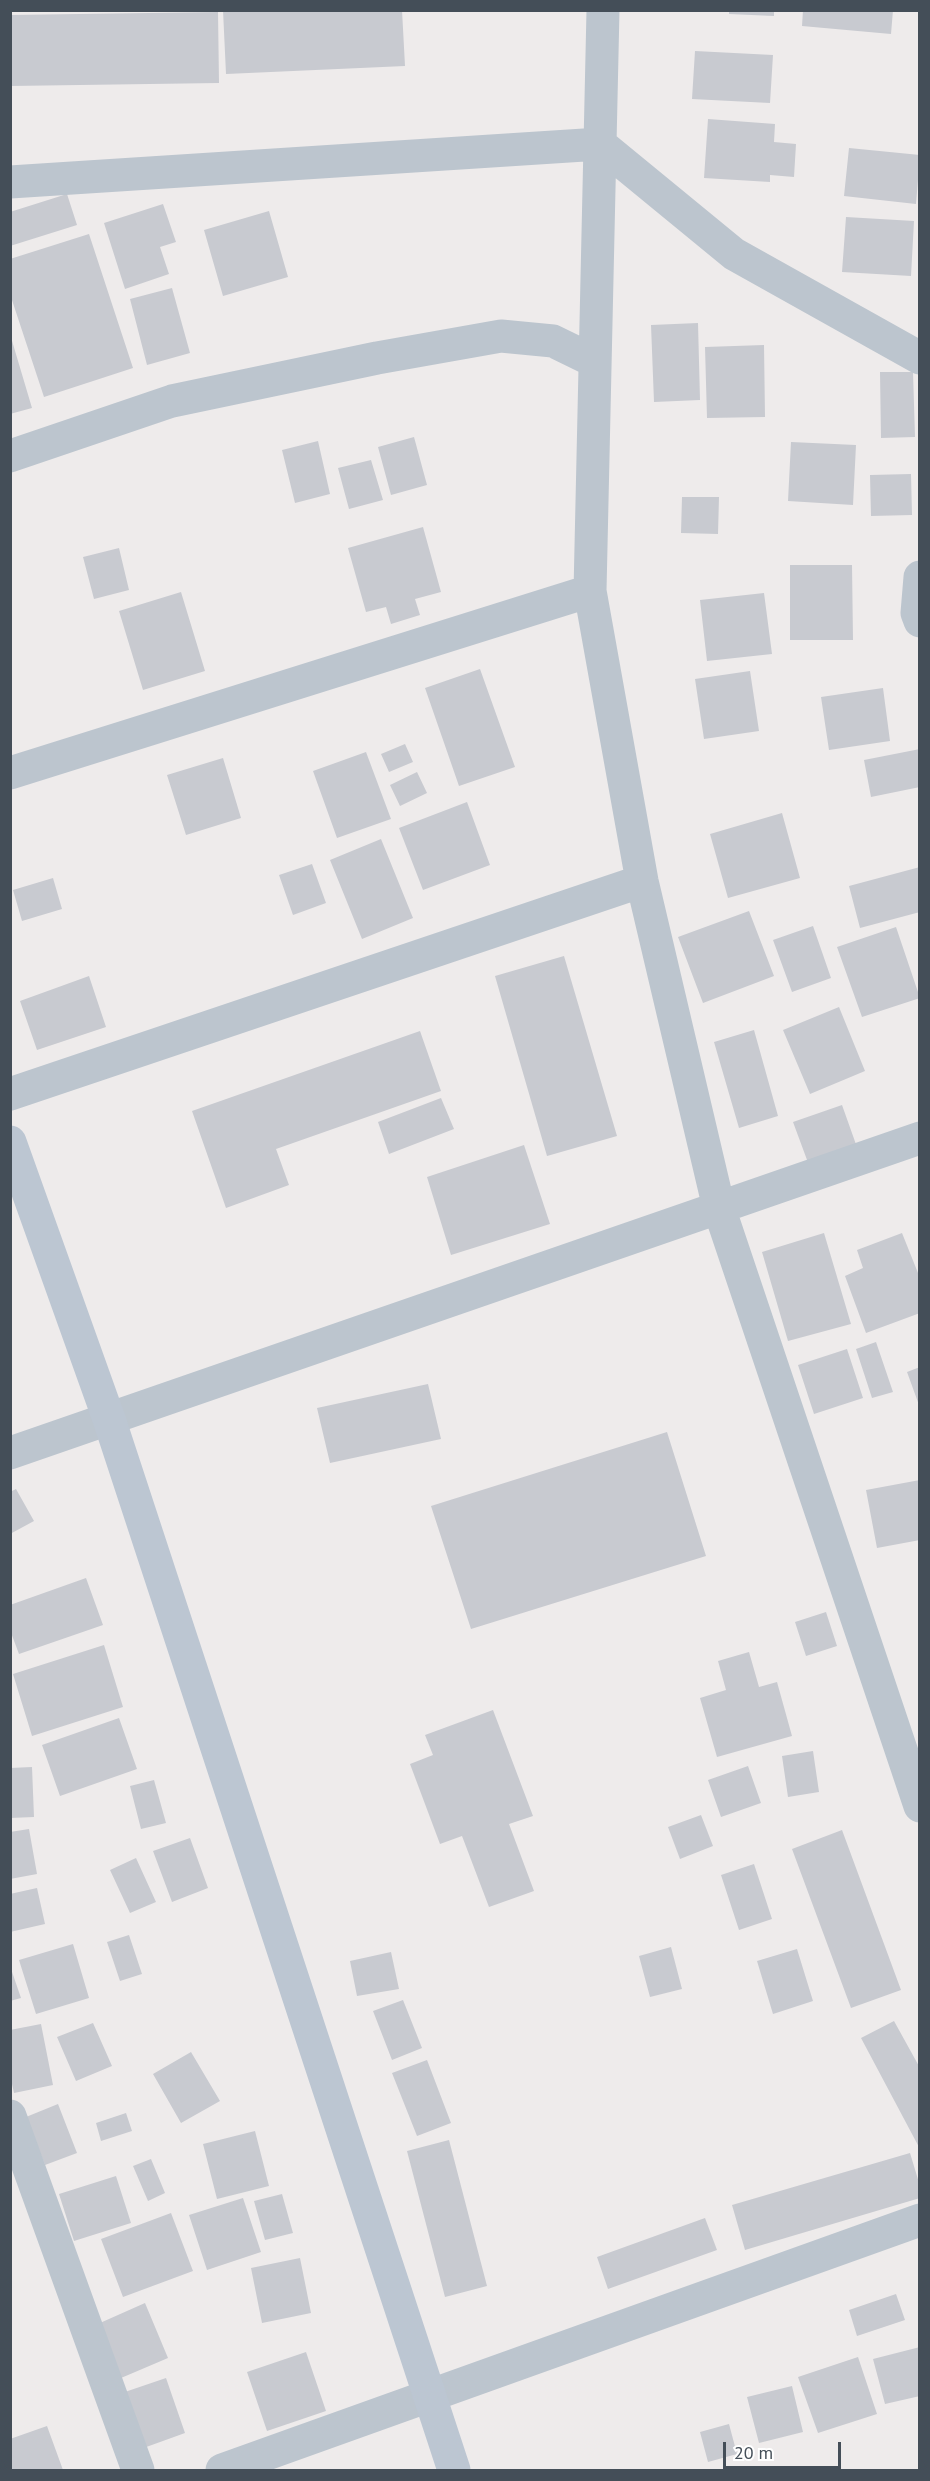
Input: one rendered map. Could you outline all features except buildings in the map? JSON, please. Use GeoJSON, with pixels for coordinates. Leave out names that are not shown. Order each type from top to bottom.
{"type":"FeatureCollection","features":[{"type":"Feature","properties":{"kind":"main road"},"geometry":{"type":"LineString","coordinates":[[10,1142],[109,1419],[454,2470]]}},
{"type":"Feature","properties":{"kind":"street"},"geometry":{"type":"LineString","coordinates":[[603,10],[590,591],[642,881],[719,1208],[920,1806]]}},
{"type":"Feature","properties":{"kind":"street"},"geometry":{"type":"LineString","coordinates":[[10,183],[600,144],[735,254],[920,358]]}},
{"type":"Feature","properties":{"kind":"street"},"geometry":{"type":"LineString","coordinates":[[10,456],[172,401],[377,358],[501,336],[553,341],[594,361]]}},
{"type":"Feature","properties":{"kind":"street"},"geometry":{"type":"LineString","coordinates":[[920,577],[917,613],[920,621]]}},
{"type":"Feature","properties":{"kind":"street"},"geometry":{"type":"LineString","coordinates":[[10,773],[590,591]]}},
{"type":"Feature","properties":{"kind":"street"},"geometry":{"type":"LineString","coordinates":[[10,1094],[642,881]]}},
{"type":"Feature","properties":{"kind":"street"},"geometry":{"type":"LineString","coordinates":[[10,1453],[920,1138]]}},
{"type":"Feature","properties":{"kind":"street"},"geometry":{"type":"LineString","coordinates":[[10,2116],[138,2470]]}},
{"type":"Feature","properties":{"kind":"street"},"geometry":{"type":"LineString","coordinates":[[222,2470],[920,2220]]}}]}
